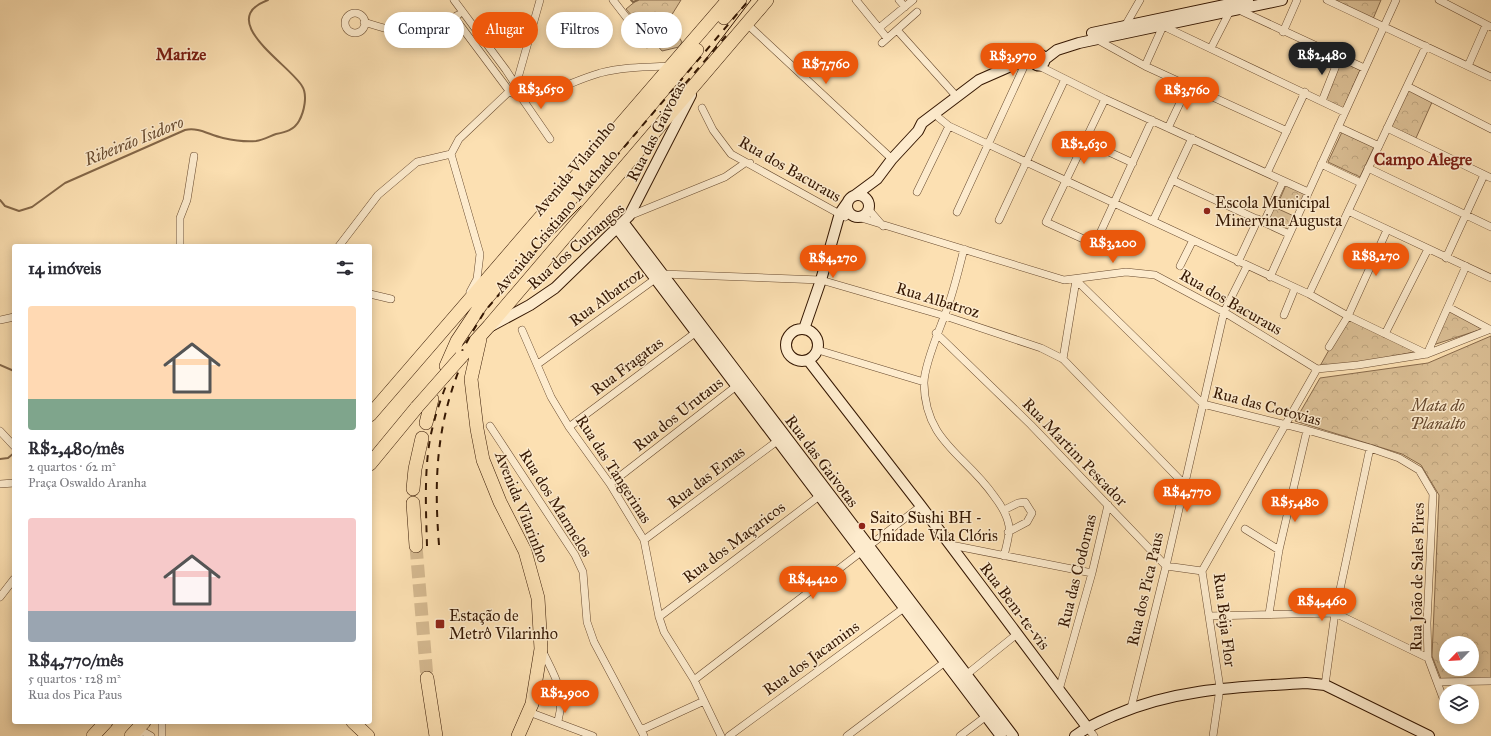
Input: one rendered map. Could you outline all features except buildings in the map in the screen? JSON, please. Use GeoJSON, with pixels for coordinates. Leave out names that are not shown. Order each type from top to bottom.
{"type":"FeatureCollection","features":[{"type":"Feature","properties":{"kind":"highway","name":"Avenida Cristiano Machado"},"geometry":{"type":"LineString","coordinates":[[372,413],[458,315],[728,0]]}},
{"type":"Feature","properties":{"kind":"highway","name":"Avenida Vilarinho"},"geometry":{"type":"LineString","coordinates":[[446,366],[457,341],[481,305],[740,0]]}},
{"type":"Feature","properties":{"kind":"highway","name":"Avenida Cristiano Machado"},"geometry":{"type":"LineString","coordinates":[[372,462],[417,407],[485,331],[767,0]]}},
{"type":"Feature","properties":{"kind":"highway","name":"Avenida Vilarinho"},"geometry":{"type":"LineString","coordinates":[[485,331],[474,359],[471,379],[477,429],[483,460],[500,502],[528,560],[538,598],[541,649],[535,688],[529,712],[518,736]]}},
{"type":"Feature","properties":{"kind":"highway"},"geometry":{"type":"LineString","coordinates":[[426,423],[432,399]]}},
{"type":"Feature","properties":{"kind":"highway"},"geometry":{"type":"LineString","coordinates":[[413,489],[415,469],[422,438]]}},
{"type":"Feature","properties":{"kind":"highway"},"geometry":{"type":"LineString","coordinates":[[413,503],[416,546]]}},
{"type":"Feature","properties":{"kind":"highway"},"geometry":{"type":"LineString","coordinates":[[427,678],[436,736]]}},
{"type":"Feature","properties":{"kind":"highway"},"geometry":{"type":"LineString","coordinates":[[93,736],[104,724]]}},
{"type":"Feature","properties":{"kind":"highway"},"geometry":{"type":"LineString","coordinates":[[132,735],[142,724]]}},
{"type":"Feature","properties":{"kind":"highway"},"geometry":{"type":"LineString","coordinates":[[354,724],[368,736]]}},
{"type":"Feature","properties":{"kind":"street"},"geometry":{"type":"LineString","coordinates":[[454,0],[516,85],[519,96],[550,139]]}},
{"type":"Feature","properties":{"kind":"street"},"geometry":{"type":"LineString","coordinates":[[458,315],[477,279],[480,254],[451,154],[459,139],[516,85],[540,0]]}},
{"type":"Feature","properties":{"kind":"street"},"geometry":{"type":"LineString","coordinates":[[613,0],[622,12]]}},
{"type":"Feature","properties":{"kind":"street"},"geometry":{"type":"LineString","coordinates":[[856,0],[879,28],[884,41],[917,12]]}},
{"type":"Feature","properties":{"kind":"street"},"geometry":{"type":"LineString","coordinates":[[899,0],[905,7]]}},
{"type":"Feature","properties":{"kind":"street"},"geometry":{"type":"LineString","coordinates":[[879,28],[913,0]]}},
{"type":"Feature","properties":{"kind":"street"},"geometry":{"type":"LineString","coordinates":[[1126,29],[1140,0]]}},
{"type":"Feature","properties":{"kind":"street"},"geometry":{"type":"LineString","coordinates":[[1211,48],[1232,7],[1248,0]]}},
{"type":"Feature","properties":{"kind":"street"},"geometry":{"type":"LineString","coordinates":[[957,212],[989,144],[1037,61],[1055,44],[1232,7],[1282,0]]}},
{"type":"Feature","properties":{"kind":"street"},"geometry":{"type":"LineString","coordinates":[[1283,32],[1297,0]]}},
{"type":"Feature","properties":{"kind":"street"},"geometry":{"type":"LineString","coordinates":[[1326,0],[1491,77]]}},
{"type":"Feature","properties":{"kind":"street"},"geometry":{"type":"LineString","coordinates":[[1270,277],[1396,0]]}},
{"type":"Feature","properties":{"kind":"street"},"geometry":{"type":"LineString","coordinates":[[1439,0],[1489,26],[1468,66]]}},
{"type":"Feature","properties":{"kind":"street"},"geometry":{"type":"LineString","coordinates":[[1232,7],[1339,58],[1364,68]]}},
{"type":"Feature","properties":{"kind":"street"},"geometry":{"type":"LineString","coordinates":[[364,22],[384,28]]}},
{"type":"Feature","properties":{"kind":"street"},"geometry":{"type":"LineString","coordinates":[[1162,22],[1211,48],[1344,112]]}},
{"type":"Feature","properties":{"kind":"street"},"geometry":{"type":"LineString","coordinates":[[1145,66],[1162,22]]}},
{"type":"Feature","properties":{"kind":"street"},"geometry":{"type":"LineString","coordinates":[[746,24],[892,159]]}},
{"type":"Feature","properties":{"kind":"street"},"geometry":{"type":"LineString","coordinates":[[464,30],[510,92],[519,96],[539,96],[598,74],[616,70],[671,66]]}},
{"type":"Feature","properties":{"kind":"street"},"geometry":{"type":"LineString","coordinates":[[897,30],[957,97]]}},
{"type":"Feature","properties":{"kind":"street"},"geometry":{"type":"LineString","coordinates":[[1095,36],[1145,66],[1287,131]]}},
{"type":"Feature","properties":{"kind":"street"},"geometry":{"type":"LineString","coordinates":[[1309,294],[1426,46]]}},
{"type":"Feature","properties":{"kind":"street"},"geometry":{"type":"LineString","coordinates":[[1322,101],[1339,58]]}},
{"type":"Feature","properties":{"kind":"street"},"geometry":{"type":"LineString","coordinates":[[846,217],[865,215],[878,180],[892,159],[918,131],[922,123],[979,80],[1037,61]]}},
{"type":"Feature","properties":{"kind":"street"},"geometry":{"type":"LineString","coordinates":[[1037,61],[1065,79],[1105,99],[1308,192]]}},
{"type":"Feature","properties":{"kind":"street"},"geometry":{"type":"LineString","coordinates":[[918,131],[927,128],[983,86],[992,76]]}},
{"type":"Feature","properties":{"kind":"street"},"geometry":{"type":"LineString","coordinates":[[999,220],[1065,79]]}},
{"type":"Feature","properties":{"kind":"street","name":"Rua das Gaivotas"},"geometry":{"type":"LineString","coordinates":[[699,81],[623,222],[659,276],[740,383],[780,439],[823,493],[990,713],[1013,736]]}},
{"type":"Feature","properties":{"kind":"street"},"geometry":{"type":"LineString","coordinates":[[1168,128],[1188,86]]}},
{"type":"Feature","properties":{"kind":"street"},"geometry":{"type":"LineString","coordinates":[[1407,86],[1491,128]]}},
{"type":"Feature","properties":{"kind":"street"},"geometry":{"type":"LineString","coordinates":[[1267,173],[1305,92]]}},
{"type":"Feature","properties":{"kind":"street"},"geometry":{"type":"LineString","coordinates":[[1105,99],[1046,222],[1093,242],[1133,163],[1152,120]]}},
{"type":"Feature","properties":{"kind":"street","name":"Rua dos Bacuraus"},"geometry":{"type":"LineString","coordinates":[[702,108],[721,142],[731,154],[750,163],[846,217],[884,226],[1064,280],[1076,280],[1126,272],[1155,275],[1224,312],[1317,368]]}},
{"type":"Feature","properties":{"kind":"street"},"geometry":{"type":"LineString","coordinates":[[939,118],[949,126],[1309,294],[1348,316],[1427,354]]}},
{"type":"Feature","properties":{"kind":"street"},"geometry":{"type":"LineString","coordinates":[[917,192],[949,126]]}},
{"type":"Feature","properties":{"kind":"street"},"geometry":{"type":"LineString","coordinates":[[1338,127],[1379,146]]}},
{"type":"Feature","properties":{"kind":"street"},"geometry":{"type":"LineString","coordinates":[[1387,128],[1488,176],[1466,215],[1446,258]]}},
{"type":"Feature","properties":{"kind":"street"},"geometry":{"type":"LineString","coordinates":[[1153,221],[1192,138]]}},
{"type":"Feature","properties":{"kind":"street"},"geometry":{"type":"LineString","coordinates":[[1085,141],[1133,163]]}},
{"type":"Feature","properties":{"kind":"street"},"geometry":{"type":"LineString","coordinates":[[341,244],[378,195],[417,162],[451,154]]}},
{"type":"Feature","properties":{"kind":"street"},"geometry":{"type":"LineString","coordinates":[[180,244],[180,218],[187,200],[194,156]]}},
{"type":"Feature","properties":{"kind":"street","name":"Rua dos Curiangos"},"geometry":{"type":"LineString","coordinates":[[485,331],[543,297],[623,222],[725,177],[746,163],[750,163]]}},
{"type":"Feature","properties":{"kind":"street"},"geometry":{"type":"LineString","coordinates":[[1321,164],[1361,183]]}},
{"type":"Feature","properties":{"kind":"street"},"geometry":{"type":"LineString","coordinates":[[1368,168],[1491,227]]}},
{"type":"Feature","properties":{"kind":"street"},"geometry":{"type":"LineString","coordinates":[[804,329],[851,200],[878,180]]}},
{"type":"Feature","properties":{"kind":"street"},"geometry":{"type":"LineString","coordinates":[[1172,180],[1289,234]]}},
{"type":"Feature","properties":{"kind":"street"},"geometry":{"type":"LineString","coordinates":[[1238,262],[1283,181]]}},
{"type":"Feature","properties":{"kind":"street"},"geometry":{"type":"LineString","coordinates":[[851,200],[864,197],[873,215],[884,226]]}},
{"type":"Feature","properties":{"kind":"street"},"geometry":{"type":"LineString","coordinates":[[1348,211],[1491,278]]}},
{"type":"Feature","properties":{"kind":"street"},"geometry":{"type":"LineString","coordinates":[[1329,347],[1348,316],[1387,230]]}},
{"type":"Feature","properties":{"kind":"street"},"geometry":{"type":"LineString","coordinates":[[1180,266],[1192,240]]}},
{"type":"Feature","properties":{"kind":"street"},"geometry":{"type":"LineString","coordinates":[[1385,334],[1428,249]]}},
{"type":"Feature","properties":{"kind":"street"},"geometry":{"type":"LineString","coordinates":[[964,250],[944,316],[936,333],[924,382],[927,407],[933,426],[943,441],[984,481],[1004,510],[1009,526],[1004,556]]}},
{"type":"Feature","properties":{"kind":"street","name":"Rua dos Pica Paus"},"geometry":{"type":"LineString","coordinates":[[1131,708],[1166,566],[1224,312],[1247,266]]}},
{"type":"Feature","properties":{"kind":"street"},"geometry":{"type":"LineString","coordinates":[[1427,354],[1466,266]]}},
{"type":"Feature","properties":{"kind":"street","name":"Rua Albatroz"},"geometry":{"type":"LineString","coordinates":[[538,364],[659,276],[821,280],[944,316],[1041,348],[1063,359],[1184,484]]}},
{"type":"Feature","properties":{"kind":"street"},"geometry":{"type":"LineString","coordinates":[[1063,359],[1076,280]]}},
{"type":"Feature","properties":{"kind":"street","name":"Rua das Cotovias"},"geometry":{"type":"LineString","coordinates":[[1076,280],[1202,404],[1286,424],[1370,448],[1399,458],[1419,470],[1433,494]]}},
{"type":"Feature","properties":{"kind":"street"},"geometry":{"type":"LineString","coordinates":[[1284,315],[1295,288]]}},
{"type":"Feature","properties":{"kind":"street"},"geometry":{"type":"LineString","coordinates":[[372,294],[391,299]]}},
{"type":"Feature","properties":{"kind":"street"},"geometry":{"type":"LineString","coordinates":[[1448,307],[1491,329]]}},
{"type":"Feature","properties":{"kind":"street"},"geometry":{"type":"LineString","coordinates":[[0,320],[12,317]]}},
{"type":"Feature","properties":{"kind":"street"},"geometry":{"type":"LineString","coordinates":[[804,329],[810,331],[816,337],[818,350],[814,356],[808,360],[802,362],[795,360],[790,355],[786,347],[787,340],[792,333],[804,329]]}},
{"type":"Feature","properties":{"kind":"street"},"geometry":{"type":"LineString","coordinates":[[1317,368],[1358,365],[1427,354],[1491,329]]}},
{"type":"Feature","properties":{"kind":"street","name":"Rua das Tangerinas"},"geometry":{"type":"LineString","coordinates":[[522,330],[551,397],[569,427],[610,484],[644,540],[659,616],[664,632],[694,680],[721,736]]}},
{"type":"Feature","properties":{"kind":"street","name":"Rua Fragatas"},"geometry":{"type":"LineString","coordinates":[[569,427],[699,330]]}},
{"type":"Feature","properties":{"kind":"street","name":"Rua Martim Pescador"},"geometry":{"type":"LineString","coordinates":[[936,333],[1031,425],[1166,566]]}},
{"type":"Feature","properties":{"kind":"street"},"geometry":{"type":"LineString","coordinates":[[818,350],[924,382]]}},
{"type":"Feature","properties":{"kind":"street","name":"Rua Bem-te-vis"},"geometry":{"type":"LineString","coordinates":[[808,360],[951,545],[1094,736]]}},
{"type":"Feature","properties":{"kind":"street","name":"Rua Beija Flor"},"geometry":{"type":"LineString","coordinates":[[1213,736],[1220,688],[1202,571],[1317,368]]}},
{"type":"Feature","properties":{"kind":"street","name":"Rua dos Urutaus"},"geometry":{"type":"LineString","coordinates":[[610,484],[740,383]]}},
{"type":"Feature","properties":{"kind":"street","name":"Rua dos Marmelos"},"geometry":{"type":"LineString","coordinates":[[490,426],[575,554],[583,572],[587,622],[594,642],[642,733]]}},
{"type":"Feature","properties":{"kind":"street"},"geometry":{"type":"LineString","coordinates":[[1269,614],[1279,550],[1306,430]]}},
{"type":"Feature","properties":{"kind":"street"},"geometry":{"type":"LineString","coordinates":[[1,432],[12,444]]}},
{"type":"Feature","properties":{"kind":"street","name":"Rua das Emas"},"geometry":{"type":"LineString","coordinates":[[644,540],[780,439]]}},
{"type":"Feature","properties":{"kind":"street"},"geometry":{"type":"LineString","coordinates":[[1325,685],[1335,613],[1370,448]]}},
{"type":"Feature","properties":{"kind":"street"},"geometry":{"type":"LineString","coordinates":[[0,484],[12,483]]}},
{"type":"Feature","properties":{"kind":"street","name":"Rua dos Maçaricos"},"geometry":{"type":"LineString","coordinates":[[659,616],[823,493]]}},
{"type":"Feature","properties":{"kind":"street","name":"Rua João de Sales Pires"},"geometry":{"type":"LineString","coordinates":[[1433,494],[1427,623],[1428,658],[1439,685]]}},
{"type":"Feature","properties":{"kind":"street"},"geometry":{"type":"LineString","coordinates":[[1004,510],[1018,503],[1025,502],[1032,513],[1027,522],[1008,532]]}},
{"type":"Feature","properties":{"kind":"street","name":"Rua das Codornas"},"geometry":{"type":"LineString","coordinates":[[1059,690],[1092,574],[1108,505]]}},
{"type":"Feature","properties":{"kind":"street"},"geometry":{"type":"LineString","coordinates":[[694,680],[921,506]]}},
{"type":"Feature","properties":{"kind":"street"},"geometry":{"type":"LineString","coordinates":[[1245,530],[1279,550]]}},
{"type":"Feature","properties":{"kind":"street"},"geometry":{"type":"LineString","coordinates":[[951,545],[1092,574]]}},
{"type":"Feature","properties":{"kind":"street"},"geometry":{"type":"LineString","coordinates":[[1166,566],[1202,571]]}},
{"type":"Feature","properties":{"kind":"street"},"geometry":{"type":"LineString","coordinates":[[0,597],[2,588],[12,581]]}},
{"type":"Feature","properties":{"kind":"street","name":"Rua dos Jacamins"},"geometry":{"type":"LineString","coordinates":[[729,736],[907,605]]}},
{"type":"Feature","properties":{"kind":"street"},"geometry":{"type":"LineString","coordinates":[[1209,616],[1335,613],[1428,658]]}},
{"type":"Feature","properties":{"kind":"street"},"geometry":{"type":"LineString","coordinates":[[966,674],[1018,634]]}},
{"type":"Feature","properties":{"kind":"street"},"geometry":{"type":"LineString","coordinates":[[541,649],[560,687],[562,707],[558,721]]}},
{"type":"Feature","properties":{"kind":"street"},"geometry":{"type":"LineString","coordinates":[[846,736],[948,659]]}},
{"type":"Feature","properties":{"kind":"street","name":"Rua das Gaivotas"},"geometry":{"type":"LineString","coordinates":[[948,659],[966,674],[990,713],[1001,736]]}},
{"type":"Feature","properties":{"kind":"street"},"geometry":{"type":"LineString","coordinates":[[1438,682],[1491,682]]}},
{"type":"Feature","properties":{"kind":"street"},"geometry":{"type":"LineString","coordinates":[[1075,736],[1087,727],[1131,708],[1191,692],[1220,688],[1306,683],[1325,685],[1429,736]]}},
{"type":"Feature","properties":{"kind":"street"},"geometry":{"type":"LineString","coordinates":[[642,733],[704,701]]}},
{"type":"Feature","properties":{"kind":"street"},"geometry":{"type":"LineString","coordinates":[[529,712],[558,721],[593,736]]}},
{"type":"Feature","properties":{"kind":"street"},"geometry":{"type":"LineString","coordinates":[[960,736],[990,713]]}},
{"type":"Feature","properties":{"kind":"street"},"geometry":{"type":"LineString","coordinates":[[162,724],[162,736]]}},
{"type":"Feature","properties":{"kind":"street"},"geometry":{"type":"LineString","coordinates":[[132,735],[144,732],[151,736]]}},
{"type":"Feature","properties":{"kind":"green space"},"geometry":{"type":"Polygon","coordinates":[[[637,0],[681,0],[674,12],[629,12],[626,9],[637,0]]]}},
{"type":"Feature","properties":{"kind":"green space"},"geometry":{"type":"Polygon","coordinates":[[[1333,0],[1381,0],[1373,19],[1333,0]]]}},
{"type":"Feature","properties":{"kind":"green space"},"geometry":{"type":"Polygon","coordinates":[[[659,48],[675,48],[662,51],[659,48]]]}},
{"type":"Feature","properties":{"kind":"green space"},"geometry":{"type":"Polygon","coordinates":[[[1341,61],[1360,70],[1343,109],[1324,100],[1341,61]]]}},
{"type":"Feature","properties":{"kind":"green space"},"geometry":{"type":"Polygon","coordinates":[[[1408,88],[1433,100],[1416,138],[1391,127],[1408,88]]]}},
{"type":"Feature","properties":{"kind":"green space"},"geometry":{"type":"Polygon","coordinates":[[[1342,132],[1374,147],[1360,177],[1328,162],[1342,132]]]}},
{"type":"Feature","properties":{"kind":"green space"},"geometry":{"type":"Polygon","coordinates":[[[1286,185],[1306,193],[1298,210],[1279,201],[1286,185]]]}},
{"type":"Feature","properties":{"kind":"green space"},"geometry":{"type":"Polygon","coordinates":[[[1274,207],[1296,217],[1289,231],[1268,221],[1274,207]]]}},
{"type":"Feature","properties":{"kind":"green space"},"geometry":{"type":"Polygon","coordinates":[[[1449,310],[1482,329],[1433,345],[1449,310]]]}},
{"type":"Feature","properties":{"kind":"green space"},"geometry":{"type":"Polygon","coordinates":[[[1348,316],[1419,351],[1358,363],[1320,366],[1348,316]]]}},
{"type":"Feature","properties":{"kind":"green space","name":"Mata do Planalto"},"geometry":{"type":"Polygon","coordinates":[[[1491,336],[1491,679],[1441,679],[1440,676],[1479,676],[1479,636],[1439,636],[1439,674],[1432,656],[1439,495],[1421,465],[1402,454],[1295,421],[1320,378],[1428,363],[1491,336]]]}},
{"type":"Feature","properties":{"kind":"waterway","name":"Ribeirão Isidoro"},"geometry":{"type":"LineString","coordinates":[[0,200],[5,206],[19,211],[32,207],[65,183],[185,130],[199,130],[227,139],[256,141],[292,129],[299,121],[305,104],[304,90],[295,77],[260,43],[252,30],[249,19],[253,9],[268,0]]}},
{"type":"Feature","properties":{"kind":"waterway"},"geometry":{"type":"LineString","coordinates":[[631,0],[633,2],[638,0]]}},
{"type":"Feature","properties":{"kind":"waterway","name":"Ribeirão Isidoro"},"geometry":{"type":"LineString","coordinates":[[0,365],[12,370]]}},
{"type":"Feature","properties":{"kind":"waterway"},"geometry":{"type":"LineString","coordinates":[[0,459],[8,458],[12,455]]}},
{"type":"Feature","properties":{"kind":"tunnel"},"geometry":{"type":"LineString","coordinates":[[416,546],[427,678]]}},
{"type":"Feature","properties":{"kind":"tram line"},"geometry":{"type":"LineString","coordinates":[[706,59],[751,0]]}},
{"type":"Feature","properties":{"kind":"tram line"},"geometry":{"type":"LineString","coordinates":[[538,250],[581,206]]}},
{"type":"Feature","properties":{"kind":"railway"},"geometry":{"type":"LineString","coordinates":[[427,546],[426,479],[430,439],[445,389],[467,341],[485,311],[749,0]]}},
{"type":"Feature","properties":{"kind":"railway"},"geometry":{"type":"LineString","coordinates":[[667,105],[726,36]]}},
{"type":"Feature","properties":{"kind":"railway"},"geometry":{"type":"LineString","coordinates":[[439,545],[437,522],[438,456],[445,413],[459,370]]}},
{"type":"Feature","properties":{"kind":"place","name":"Escola Municipal Minervina Augusta"},"geometry":{"type":"Point","coordinates":[1207,211]}},
{"type":"Feature","properties":{"kind":"place","name":"Saito Sushi BH - Unidade Vila Clóris"},"geometry":{"type":"Point","coordinates":[862,526]}},
{"type":"Feature","properties":{"kind":"place","name":"Estação de Metrô Vilarinho"},"geometry":{"type":"Point","coordinates":[440,624]}},
{"type":"Feature","properties":{"kind":"district","name":"Marize"},"geometry":{"type":"Point","coordinates":[181,54]}},
{"type":"Feature","properties":{"kind":"district","name":"Campo Alegre"},"geometry":{"type":"Point","coordinates":[1423,159]}}]}
